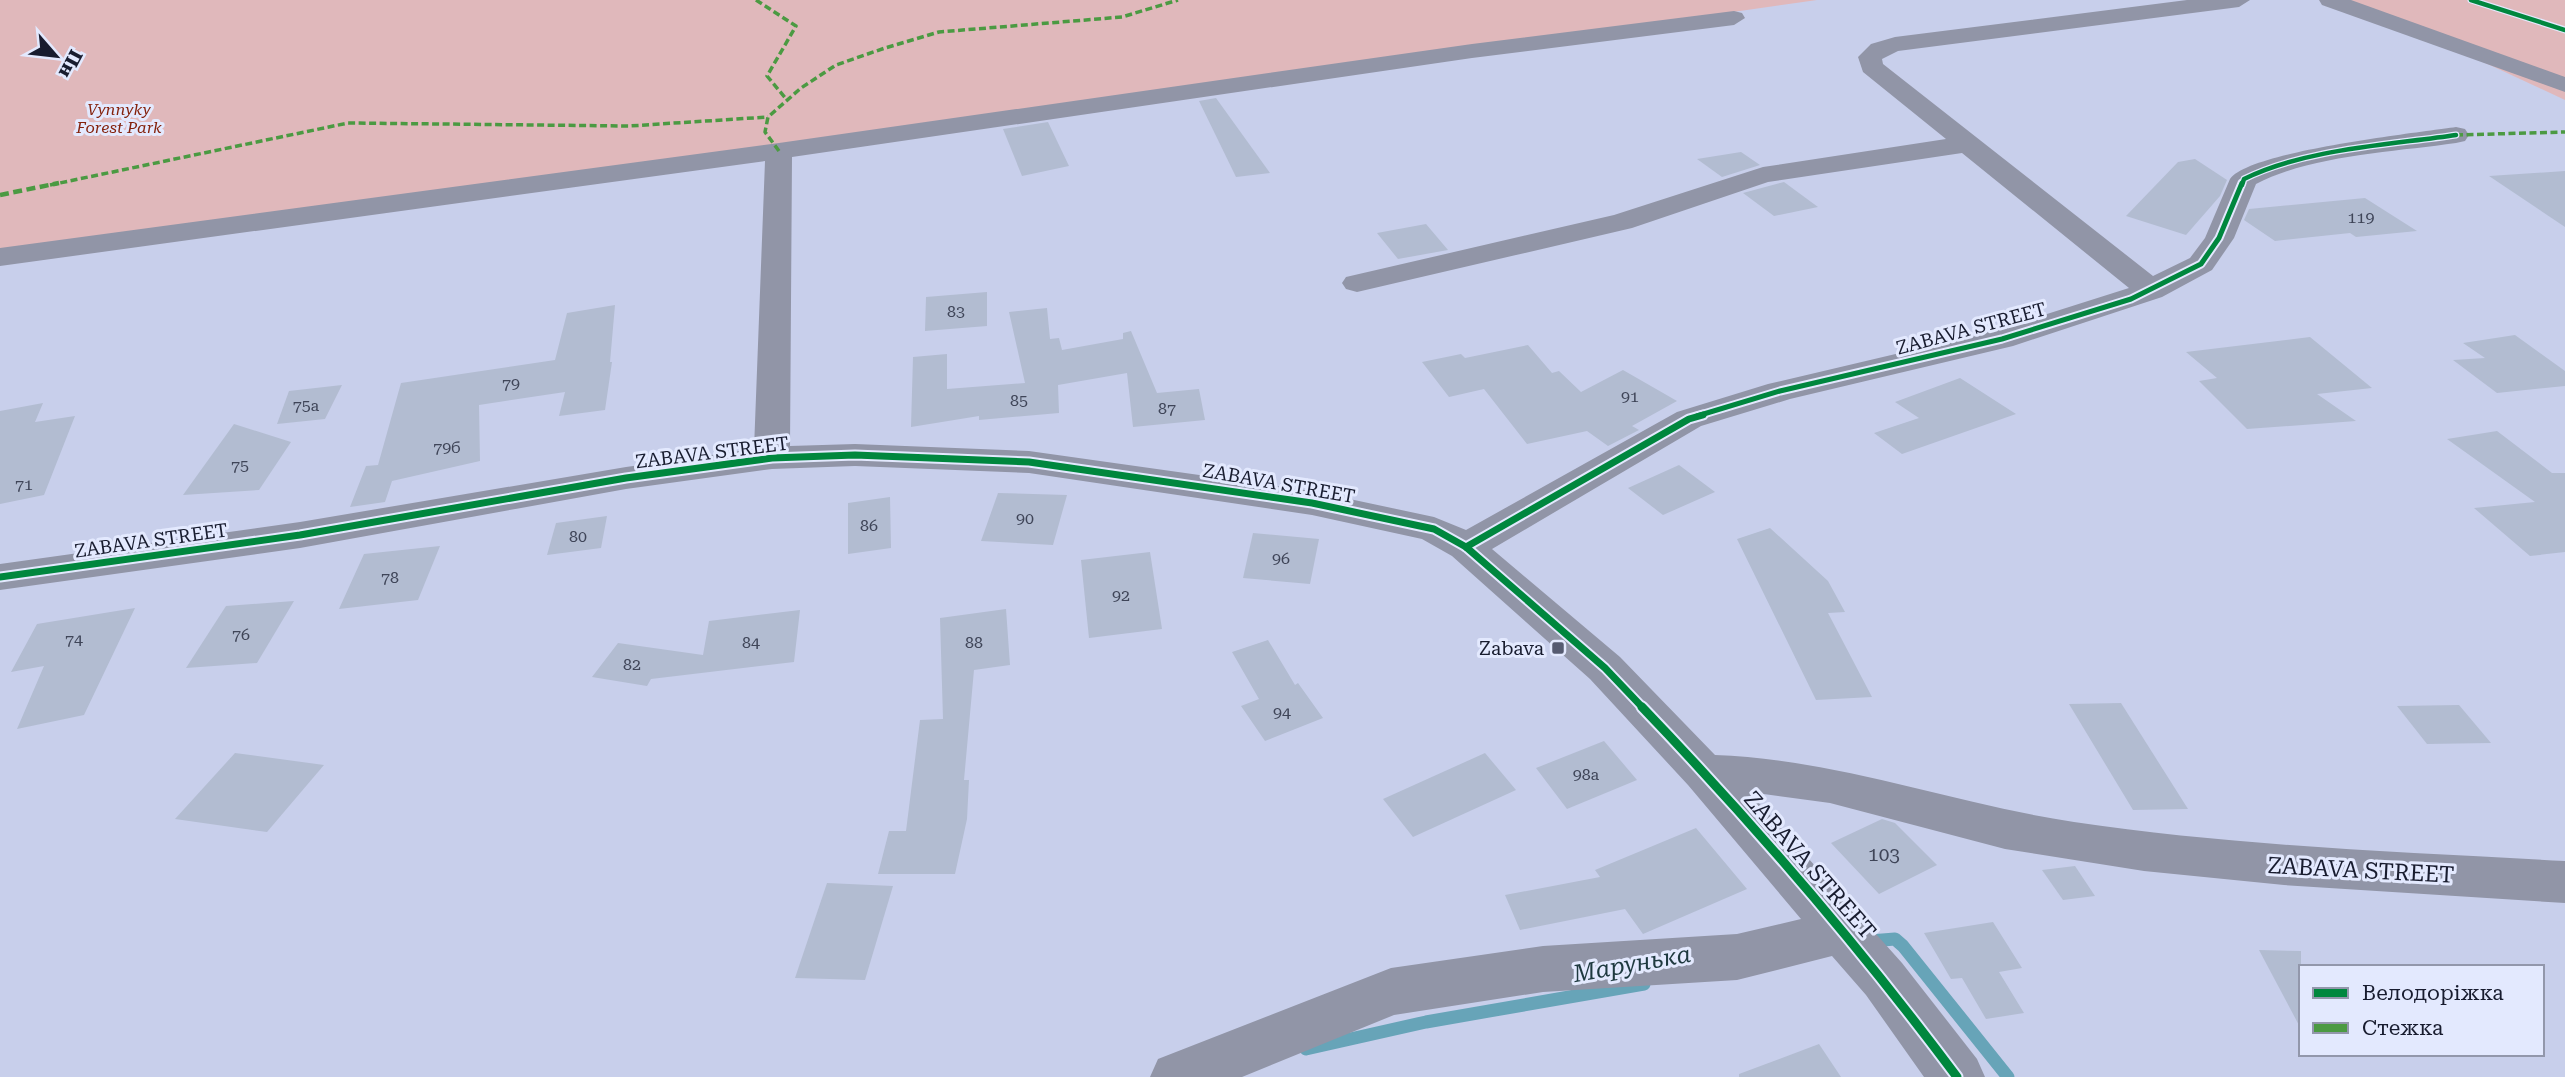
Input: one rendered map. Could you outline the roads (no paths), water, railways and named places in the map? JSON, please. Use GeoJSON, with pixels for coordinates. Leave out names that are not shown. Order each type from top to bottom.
{"type":"FeatureCollection","features":[{"type":"Feature","properties":{"kind":"street"},"geometry":{"type":"LineString","coordinates":[[2151,290],[1871,67],[1870,57],[1879,48],[1895,44],[2239,0]]}},
{"type":"Feature","properties":{"kind":"street"},"geometry":{"type":"LineString","coordinates":[[2329,0],[2565,85]]}},
{"type":"Feature","properties":{"kind":"street"},"geometry":{"type":"LineString","coordinates":[[0,257],[779,151],[1472,51],[1734,18]]}},
{"type":"Feature","properties":{"kind":"street","name":"ZABAVA STREET"},"geometry":{"type":"LineString","coordinates":[[1466,547],[1689,419],[1780,391],[2002,339],[2131,299],[2151,290],[2201,264],[2219,237],[2244,179],[2260,171],[2334,153],[2456,135]]}},
{"type":"Feature","properties":{"kind":"street"},"geometry":{"type":"LineString","coordinates":[[1357,283],[1622,222],[1763,175],[1967,144]]}},
{"type":"Feature","properties":{"kind":"street"},"geometry":{"type":"LineString","coordinates":[[772,458],[779,151]]}},
{"type":"Feature","properties":{"kind":"street","name":"ZABAVA STREET"},"geometry":{"type":"LineString","coordinates":[[0,577],[300,535],[626,478],[772,458],[855,455],[1029,462],[1090,469],[1312,503],[1434,529],[1466,547],[1605,668],[1704,772],[1884,979],[1957,1077]]}},
{"type":"Feature","properties":{"kind":"street","name":"ZABAVA STREET"},"geometry":{"type":"LineString","coordinates":[[1704,772],[1753,773],[1807,780],[2003,830],[2128,849],[2257,864],[2565,883]]}},
{"type":"Feature","properties":{"kind":"street"},"geometry":{"type":"LineString","coordinates":[[1178,1077],[1391,992],[1542,969],[1737,957],[1844,935]]}},
{"type":"Feature","properties":{"kind":"waterway","name":"Марунька"},"geometry":{"type":"LineString","coordinates":[[1870,941],[1895,939],[1903,946],[2008,1077]]}},
{"type":"Feature","properties":{"kind":"waterway","name":"Марунька"},"geometry":{"type":"LineString","coordinates":[[1306,1049],[1426,1022],[1644,984]]}},
{"type":"Feature","properties":{"kind":"place","name":"Zabava"},"geometry":{"type":"Point","coordinates":[1558,648]}},
{"type":"Feature","properties":{"kind":"park label","name":"Vynnyky Forest Park"},"geometry":{"type":"Point","coordinates":[119,118]}}]}
